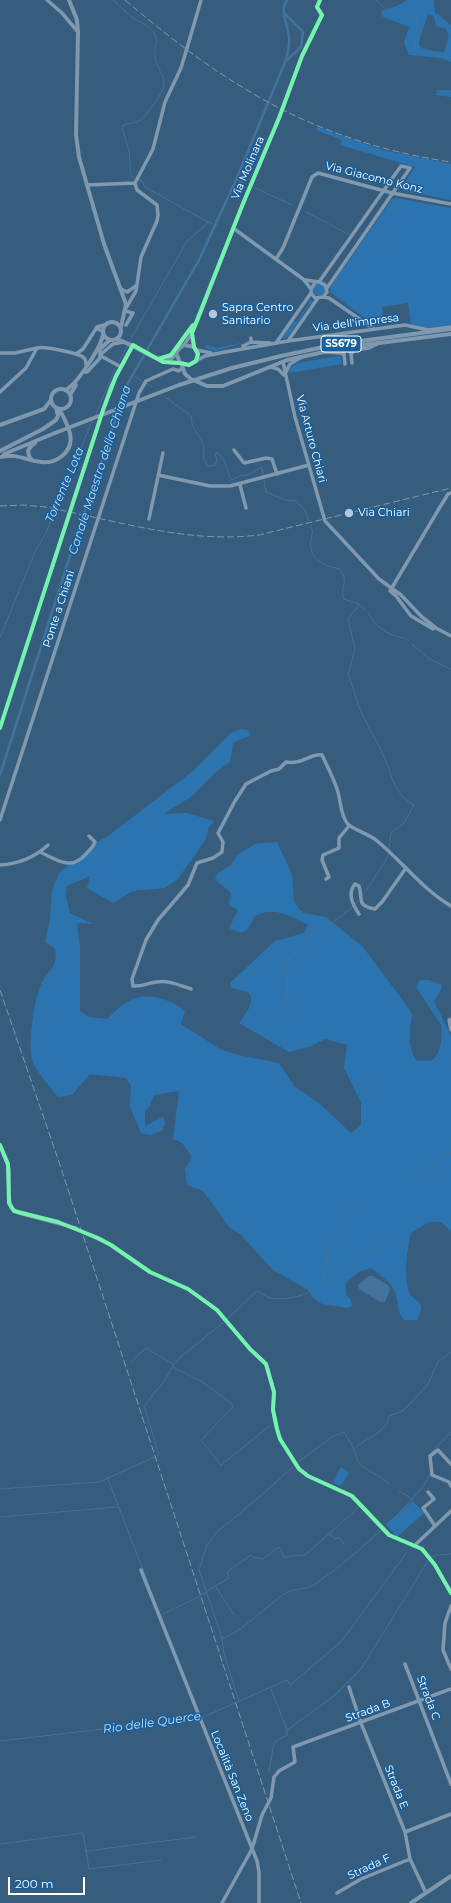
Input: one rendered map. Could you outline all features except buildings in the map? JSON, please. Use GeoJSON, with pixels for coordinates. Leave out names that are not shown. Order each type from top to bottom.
{"type":"FeatureCollection","features":[{"type":"Feature","properties":{"kind":"main road"},"geometry":{"type":"LineString","coordinates":[[69,0],[77,20],[78,32],[76,136],[79,157],[104,244],[121,289],[125,294],[125,310],[121,334],[116,341]]}},
{"type":"Feature","properties":{"kind":"main road"},"geometry":{"type":"LineString","coordinates":[[44,409],[56,391],[70,388],[100,346],[104,325],[123,317]]}},
{"type":"Feature","properties":{"kind":"main road"},"geometry":{"type":"LineString","coordinates":[[113,321],[121,327]]}},
{"type":"Feature","properties":{"kind":"main road","name":"SS679"},"geometry":{"type":"LineString","coordinates":[[0,456],[179,385],[232,368],[338,344],[451,328]]}},
{"type":"Feature","properties":{"kind":"main road"},"geometry":{"type":"LineString","coordinates":[[103,332],[110,340],[130,343]]}},
{"type":"Feature","properties":{"kind":"main road"},"geometry":{"type":"LineString","coordinates":[[121,334],[130,343],[164,362],[189,365]]}},
{"type":"Feature","properties":{"kind":"main road"},"geometry":{"type":"LineString","coordinates":[[188,376],[187,370],[189,365],[198,358],[196,348],[184,345],[179,348],[177,355],[182,368],[188,376],[207,386],[223,386],[283,362],[324,352],[347,347],[451,334]]}},
{"type":"Feature","properties":{"kind":"main road"},"geometry":{"type":"LineString","coordinates":[[0,425],[44,409],[65,408],[70,404],[70,395],[85,372],[110,340]]}},
{"type":"Feature","properties":{"kind":"main road"},"geometry":{"type":"LineString","coordinates":[[164,362],[177,355]]}},
{"type":"Feature","properties":{"kind":"main road"},"geometry":{"type":"LineString","coordinates":[[65,390],[70,395]]}},
{"type":"Feature","properties":{"kind":"main road"},"geometry":{"type":"LineString","coordinates":[[51,400],[66,423]]}},
{"type":"Feature","properties":{"kind":"main road"},"geometry":{"type":"LineString","coordinates":[[0,451],[52,424],[58,416],[57,408]]}},
{"type":"Feature","properties":{"kind":"main road"},"geometry":{"type":"LineString","coordinates":[[0,456],[15,455],[37,462],[51,462],[64,454],[69,448],[71,440],[66,423],[65,408]]}},
{"type":"Feature","properties":{"kind":"main road"},"geometry":{"type":"LineString","coordinates":[[31,459],[28,455],[29,448],[44,438]]}},
{"type":"Feature","properties":{"kind":"main road"},"geometry":{"type":"LineString","coordinates":[[411,1903],[451,1876]]}},
{"type":"Feature","properties":{"kind":"street"},"geometry":{"type":"LineString","coordinates":[[47,0],[66,17],[78,32]]}},
{"type":"Feature","properties":{"kind":"street"},"geometry":{"type":"LineString","coordinates":[[126,325],[133,312],[125,310],[136,286],[141,257],[158,215],[157,205],[137,190],[135,183],[154,149],[165,102],[181,68],[201,0]]}},
{"type":"Feature","properties":{"kind":"street","name":"Via Molinara"},"geometry":{"type":"LineString","coordinates":[[184,345],[192,333],[233,228],[279,118],[302,56],[322,15],[317,7],[320,0]]}},
{"type":"Feature","properties":{"kind":"street"},"geometry":{"type":"LineString","coordinates":[[288,340],[327,290],[358,241],[410,168],[401,166],[311,289]]}},
{"type":"Feature","properties":{"kind":"street","name":"Via Giacomo Konz"},"geometry":{"type":"LineString","coordinates":[[276,259],[283,248],[314,174],[322,173],[383,191],[451,204]]}},
{"type":"Feature","properties":{"kind":"street"},"geometry":{"type":"LineString","coordinates":[[87,185],[135,183]]}},
{"type":"Feature","properties":{"kind":"street"},"geometry":{"type":"LineString","coordinates":[[225,352],[249,344],[251,340],[274,343],[311,293],[311,289],[305,280],[233,228]]}},
{"type":"Feature","properties":{"kind":"street"},"geometry":{"type":"LineString","coordinates":[[351,236],[358,241]]}},
{"type":"Feature","properties":{"kind":"street"},"geometry":{"type":"LineString","coordinates":[[305,280],[317,282],[327,290],[330,298],[374,329]]}},
{"type":"Feature","properties":{"kind":"street"},"geometry":{"type":"LineString","coordinates":[[125,294],[132,293]]}},
{"type":"Feature","properties":{"kind":"street"},"geometry":{"type":"LineString","coordinates":[[311,293],[321,298],[330,298]]}},
{"type":"Feature","properties":{"kind":"street"},"geometry":{"type":"LineString","coordinates":[[75,354],[83,349],[96,328],[104,325]]}},
{"type":"Feature","properties":{"kind":"street","name":"Via dell'impresa"},"geometry":{"type":"LineString","coordinates":[[196,348],[205,353],[216,353],[288,340],[405,325],[428,330],[451,328]]}},
{"type":"Feature","properties":{"kind":"street"},"geometry":{"type":"LineString","coordinates":[[96,328],[103,332]]}},
{"type":"Feature","properties":{"kind":"street","name":"Via Molinara"},"geometry":{"type":"LineString","coordinates":[[192,333],[196,348]]}},
{"type":"Feature","properties":{"kind":"street"},"geometry":{"type":"LineString","coordinates":[[85,372],[87,372],[101,353],[116,341]]}},
{"type":"Feature","properties":{"kind":"street"},"geometry":{"type":"LineString","coordinates":[[51,570],[102,410],[130,343]]}},
{"type":"Feature","properties":{"kind":"street"},"geometry":{"type":"LineString","coordinates":[[351,354],[354,350],[368,348],[379,343]]}},
{"type":"Feature","properties":{"kind":"street"},"geometry":{"type":"LineString","coordinates":[[347,347],[351,354],[352,361],[350,362],[345,362],[344,355],[347,347]]}},
{"type":"Feature","properties":{"kind":"street"},"geometry":{"type":"LineString","coordinates":[[0,392],[26,368],[37,348]]}},
{"type":"Feature","properties":{"kind":"street"},"geometry":{"type":"LineString","coordinates":[[0,353],[15,353],[37,348],[46,348],[75,354],[85,358],[86,365]]}},
{"type":"Feature","properties":{"kind":"street"},"geometry":{"type":"LineString","coordinates":[[324,352],[341,353],[344,355]]}},
{"type":"Feature","properties":{"kind":"street"},"geometry":{"type":"LineString","coordinates":[[101,353],[120,366]]}},
{"type":"Feature","properties":{"kind":"street","name":"Via dell'impresa"},"geometry":{"type":"LineString","coordinates":[[196,361],[216,353]]}},
{"type":"Feature","properties":{"kind":"street"},"geometry":{"type":"LineString","coordinates":[[286,378],[286,371],[290,364],[308,356]]}},
{"type":"Feature","properties":{"kind":"street","name":"Via Arturo Chiari"},"geometry":{"type":"LineString","coordinates":[[283,362],[325,521],[391,590]]}},
{"type":"Feature","properties":{"kind":"street"},"geometry":{"type":"LineString","coordinates":[[173,363],[173,369],[179,371],[182,368]]}},
{"type":"Feature","properties":{"kind":"street"},"geometry":{"type":"LineString","coordinates":[[269,367],[278,369],[286,378]]}},
{"type":"Feature","properties":{"kind":"street","name":"Ponte a Chiani"},"geometry":{"type":"LineString","coordinates":[[0,820],[134,407],[145,383],[173,369]]}},
{"type":"Feature","properties":{"kind":"street"},"geometry":{"type":"LineString","coordinates":[[234,450],[244,463],[266,458],[272,459],[277,474]]}},
{"type":"Feature","properties":{"kind":"street"},"geometry":{"type":"LineString","coordinates":[[149,519],[162,453]]}},
{"type":"Feature","properties":{"kind":"street"},"geometry":{"type":"LineString","coordinates":[[158,475],[210,486],[240,485],[309,464]]}},
{"type":"Feature","properties":{"kind":"street"},"geometry":{"type":"LineString","coordinates":[[240,485],[246,508]]}},
{"type":"Feature","properties":{"kind":"street"},"geometry":{"type":"LineString","coordinates":[[391,590],[448,494],[451,493]]}},
{"type":"Feature","properties":{"kind":"street"},"geometry":{"type":"LineString","coordinates":[[391,590],[410,604],[436,628],[451,636]]}},
{"type":"Feature","properties":{"kind":"street"},"geometry":{"type":"LineString","coordinates":[[391,590],[415,619],[433,629]]}},
{"type":"Feature","properties":{"kind":"street"},"geometry":{"type":"LineString","coordinates":[[406,608],[410,604]]}},
{"type":"Feature","properties":{"kind":"street"},"geometry":{"type":"LineString","coordinates":[[191,989],[172,982],[156,982],[141,987],[133,986],[132,979],[146,940],[152,929],[188,885],[197,863],[214,858],[222,852],[223,842],[218,833],[246,784],[271,771],[279,769],[286,762],[294,763],[307,760],[311,756],[321,754],[336,787],[342,808],[342,815],[349,826],[376,840],[425,888],[451,906]]}},
{"type":"Feature","properties":{"kind":"street"},"geometry":{"type":"LineString","coordinates":[[326,879],[329,877],[322,860],[323,855],[339,848],[339,838],[349,826]]}},
{"type":"Feature","properties":{"kind":"street"},"geometry":{"type":"LineString","coordinates":[[40,852],[60,862],[73,863],[83,858],[94,847],[95,842],[89,836]]}},
{"type":"Feature","properties":{"kind":"street"},"geometry":{"type":"LineString","coordinates":[[0,865],[20,861],[40,852],[48,845]]}},
{"type":"Feature","properties":{"kind":"street"},"geometry":{"type":"LineString","coordinates":[[359,914],[353,906],[352,895],[353,886],[355,884],[359,886],[360,900],[362,904],[375,909],[382,902],[406,868]]}},
{"type":"Feature","properties":{"kind":"street"},"geometry":{"type":"LineString","coordinates":[[451,1019],[449,1020],[451,1030]]}},
{"type":"Feature","properties":{"kind":"street"},"geometry":{"type":"LineString","coordinates":[[0,1145],[9,1169],[9,1197],[11,1208],[19,1213],[76,1228]]}},
{"type":"Feature","properties":{"kind":"street"},"geometry":{"type":"LineString","coordinates":[[85,1233],[111,1245],[150,1272],[188,1289],[217,1310],[250,1349],[266,1364],[274,1392],[273,1410],[280,1439],[298,1469],[308,1476],[352,1496],[389,1535],[422,1549],[435,1565],[451,1593]]}},
{"type":"Feature","properties":{"kind":"street"},"geometry":{"type":"LineString","coordinates":[[451,1464],[438,1450],[430,1456],[432,1475],[449,1482],[451,1486]]}},
{"type":"Feature","properties":{"kind":"street"},"geometry":{"type":"LineString","coordinates":[[428,1492],[434,1499],[423,1508],[435,1526]]}},
{"type":"Feature","properties":{"kind":"street"},"geometry":{"type":"LineString","coordinates":[[414,1546],[451,1510]]}},
{"type":"Feature","properties":{"kind":"street","name":"Località San Zeno"},"geometry":{"type":"LineString","coordinates":[[141,1570],[252,1849],[259,1872],[259,1903]]}},
{"type":"Feature","properties":{"kind":"street"},"geometry":{"type":"LineString","coordinates":[[451,1606],[445,1623],[443,1650],[451,1669]]}},
{"type":"Feature","properties":{"kind":"street","name":"Strada C"},"geometry":{"type":"LineString","coordinates":[[405,1664],[451,1784]]}},
{"type":"Feature","properties":{"kind":"street","name":"Strada E"},"geometry":{"type":"LineString","coordinates":[[349,1687],[361,1723],[404,1832],[410,1859],[426,1893]]}},
{"type":"Feature","properties":{"kind":"street","name":"Strada B"},"geometry":{"type":"LineString","coordinates":[[252,1849],[262,1815],[271,1798],[274,1777],[279,1771],[295,1762],[293,1750],[296,1746],[451,1689]]}},
{"type":"Feature","properties":{"kind":"street"},"geometry":{"type":"LineString","coordinates":[[404,1832],[451,1814]]}},
{"type":"Feature","properties":{"kind":"street"},"geometry":{"type":"LineString","coordinates":[[222,1903],[252,1849]]}},
{"type":"Feature","properties":{"kind":"street","name":"Strada F"},"geometry":{"type":"LineString","coordinates":[[337,1893],[361,1879],[410,1859]]}},
{"type":"Feature","properties":{"kind":"shaded area"},"geometry":{"type":"Polygon","coordinates":[[[407,0],[434,0],[435,12],[451,25],[451,62],[441,58],[409,55],[404,43],[409,27],[381,16],[382,10],[395,7],[407,0]],[[428,14],[419,42],[420,47],[433,51],[444,52],[449,36],[446,29],[436,26],[434,16],[428,14]]]}},
{"type":"Feature","properties":{"kind":"shaded area"},"geometry":{"type":"Polygon","coordinates":[[[437,90],[451,90],[451,97],[436,95],[437,90]]]}},
{"type":"Feature","properties":{"kind":"shaded area"},"geometry":{"type":"Polygon","coordinates":[[[317,127],[383,150],[451,164],[451,200],[404,191],[402,186],[415,167],[340,145],[342,140],[316,130],[317,127]]]}},
{"type":"Feature","properties":{"kind":"shaded area"},"geometry":{"type":"Polygon","coordinates":[[[396,198],[451,208],[451,325],[428,328],[411,325],[408,303],[382,307],[384,324],[374,325],[330,292],[331,286],[389,203],[392,199],[396,198]]]}},
{"type":"Feature","properties":{"kind":"shaded area"},"geometry":{"type":"Polygon","coordinates":[[[317,284],[321,284],[325,290],[321,296],[317,296],[313,292],[313,288],[317,284]]]}},
{"type":"Feature","properties":{"kind":"shaded area"},"geometry":{"type":"Polygon","coordinates":[[[309,299],[314,302],[312,305],[310,304],[287,338],[281,339],[294,321],[296,322],[309,303],[309,299]]]}},
{"type":"Feature","properties":{"kind":"shaded area"},"geometry":{"type":"Polygon","coordinates":[[[246,342],[216,351],[205,348],[206,345],[216,348],[246,342]]]}},
{"type":"Feature","properties":{"kind":"shaded area"},"geometry":{"type":"Polygon","coordinates":[[[338,356],[341,357],[342,364],[289,373],[292,366],[298,363],[338,356]]]}},
{"type":"Feature","properties":{"kind":"shaded area"},"geometry":{"type":"Polygon","coordinates":[[[241,729],[247,730],[251,735],[233,743],[230,762],[217,771],[191,797],[163,814],[187,813],[214,821],[209,827],[206,839],[178,879],[165,888],[133,891],[113,903],[87,888],[90,876],[67,886],[66,896],[70,913],[93,924],[77,923],[80,948],[80,1011],[89,1017],[107,1019],[117,1009],[136,998],[150,997],[166,1000],[185,1011],[181,1024],[220,1049],[238,1055],[279,1063],[294,1086],[319,1103],[351,1133],[361,1125],[361,1103],[344,1068],[347,1045],[325,1039],[309,1047],[289,1052],[239,1023],[249,1008],[251,999],[247,992],[231,988],[230,983],[275,941],[304,933],[308,925],[282,913],[269,912],[255,916],[247,930],[241,933],[229,928],[238,910],[230,906],[229,901],[231,894],[215,879],[218,873],[231,865],[237,855],[255,844],[277,842],[292,874],[294,901],[299,909],[304,913],[326,917],[363,947],[407,1006],[412,1014],[410,1044],[417,1061],[433,1060],[436,1056],[441,1044],[441,1025],[416,987],[420,980],[429,980],[442,985],[440,992],[434,1001],[451,1036],[451,1231],[441,1222],[429,1222],[411,1233],[407,1254],[406,1275],[410,1294],[418,1302],[421,1308],[417,1320],[404,1320],[399,1312],[396,1294],[392,1287],[371,1268],[359,1272],[346,1282],[346,1294],[351,1300],[352,1306],[348,1308],[322,1304],[313,1298],[308,1290],[273,1270],[240,1234],[229,1227],[203,1191],[187,1185],[185,1169],[192,1157],[182,1143],[173,1139],[179,1091],[154,1095],[150,1106],[145,1111],[145,1126],[163,1117],[165,1123],[162,1131],[150,1135],[141,1133],[130,1107],[131,1086],[126,1078],[90,1074],[72,1095],[58,1097],[34,1065],[32,1058],[31,1035],[34,1008],[40,986],[56,959],[55,949],[45,942],[50,919],[52,890],[59,873],[97,842],[108,836],[193,771],[231,733],[241,729]]]}},
{"type":"Feature","properties":{"kind":"shaded area"},"geometry":{"type":"Polygon","coordinates":[[[369,1276],[373,1276],[389,1286],[390,1290],[385,1302],[380,1302],[359,1289],[358,1285],[369,1276]]]}},
{"type":"Feature","properties":{"kind":"shaded area"},"geometry":{"type":"Polygon","coordinates":[[[341,1467],[349,1473],[341,1486],[333,1483],[341,1467]]]}},
{"type":"Feature","properties":{"kind":"shaded area"},"geometry":{"type":"Polygon","coordinates":[[[413,1501],[424,1513],[397,1537],[386,1524],[413,1501]]]}},
{"type":"Feature","properties":{"kind":"waterway"},"geometry":{"type":"LineString","coordinates":[[113,0],[129,15],[152,30],[156,36],[155,57],[164,83],[160,94],[150,110],[139,121],[126,124],[122,127],[129,151],[131,175],[135,179]]}},
{"type":"Feature","properties":{"kind":"waterway","name":"Canale Maestro della Chiana"},"geometry":{"type":"LineString","coordinates":[[0,775],[75,540],[128,383],[199,260],[236,180],[285,62],[289,43],[284,13],[287,0]]}},
{"type":"Feature","properties":{"kind":"waterway"},"geometry":{"type":"LineString","coordinates":[[376,0],[389,12],[417,18],[415,50],[451,58]]}},
{"type":"Feature","properties":{"kind":"waterway"},"geometry":{"type":"LineString","coordinates":[[284,13],[303,32],[301,47],[286,61]]}},
{"type":"Feature","properties":{"kind":"waterway"},"geometry":{"type":"LineString","coordinates":[[138,179],[142,181],[145,187],[208,222]]}},
{"type":"Feature","properties":{"kind":"waterway"},"geometry":{"type":"LineString","coordinates":[[236,180],[244,183]]}},
{"type":"Feature","properties":{"kind":"waterway"},"geometry":{"type":"LineString","coordinates":[[255,188],[292,205]]}},
{"type":"Feature","properties":{"kind":"waterway"},"geometry":{"type":"LineString","coordinates":[[306,212],[348,234]]}},
{"type":"Feature","properties":{"kind":"waterway","name":"Torrente Lota"},"geometry":{"type":"LineString","coordinates":[[129,342],[187,241],[209,222],[215,225]]}},
{"type":"Feature","properties":{"kind":"waterway"},"geometry":{"type":"LineString","coordinates":[[364,244],[371,250],[381,247]]}},
{"type":"Feature","properties":{"kind":"waterway","name":"Torrente Lota"},"geometry":{"type":"LineString","coordinates":[[118,363],[128,345]]}},
{"type":"Feature","properties":{"kind":"waterway","name":"Torrente Lota"},"geometry":{"type":"LineString","coordinates":[[95,416],[116,366]]}},
{"type":"Feature","properties":{"kind":"waterway"},"geometry":{"type":"LineString","coordinates":[[133,375],[143,382]]}},
{"type":"Feature","properties":{"kind":"waterway"},"geometry":{"type":"LineString","coordinates":[[146,383],[152,387]]}},
{"type":"Feature","properties":{"kind":"waterway"},"geometry":{"type":"LineString","coordinates":[[165,397],[191,416],[193,426],[203,444],[203,455],[208,466],[214,466],[217,460],[215,454],[217,453],[225,462],[232,480],[241,475],[248,475],[260,468],[262,468],[263,475]]}},
{"type":"Feature","properties":{"kind":"waterway","name":"Torrente Lota"},"geometry":{"type":"LineString","coordinates":[[0,637],[36,550],[46,533],[92,421]]}},
{"type":"Feature","properties":{"kind":"waterway"},"geometry":{"type":"LineString","coordinates":[[264,480],[266,492],[285,500],[296,501],[306,512],[308,521]]}},
{"type":"Feature","properties":{"kind":"waterway"},"geometry":{"type":"LineString","coordinates":[[310,526],[312,531],[312,553],[318,561],[323,564],[340,569],[344,578],[344,599],[358,604],[365,609]]}},
{"type":"Feature","properties":{"kind":"waterway"},"geometry":{"type":"LineString","coordinates":[[359,605],[348,619],[355,649],[348,675],[359,707],[381,751],[397,790],[414,805],[404,823],[391,833],[389,850]]}},
{"type":"Feature","properties":{"kind":"waterway"},"geometry":{"type":"LineString","coordinates":[[368,612],[382,629],[409,641]]}},
{"type":"Feature","properties":{"kind":"waterway"},"geometry":{"type":"LineString","coordinates":[[412,644],[429,659],[451,669]]}},
{"type":"Feature","properties":{"kind":"waterway"},"geometry":{"type":"LineString","coordinates":[[362,896],[388,857],[389,853]]}},
{"type":"Feature","properties":{"kind":"waterway"},"geometry":{"type":"LineString","coordinates":[[231,982],[249,976],[258,969],[281,964],[290,959],[314,931],[327,926],[359,901]]}},
{"type":"Feature","properties":{"kind":"waterway"},"geometry":{"type":"LineString","coordinates":[[279,1024],[284,1009],[288,987],[284,963]]}},
{"type":"Feature","properties":{"kind":"waterway"},"geometry":{"type":"LineString","coordinates":[[415,1177],[451,1152]]}},
{"type":"Feature","properties":{"kind":"waterway"},"geometry":{"type":"LineString","coordinates":[[227,1319],[257,1291],[270,1298],[282,1299],[303,1295],[320,1287],[325,1275],[327,1253],[348,1217],[353,1201]]}},
{"type":"Feature","properties":{"kind":"waterway"},"geometry":{"type":"LineString","coordinates":[[323,1283],[365,1254],[395,1236]]}},
{"type":"Feature","properties":{"kind":"waterway"},"geometry":{"type":"LineString","coordinates":[[0,1489],[99,1482],[159,1455],[144,1406],[164,1381],[176,1361],[225,1321]]}},
{"type":"Feature","properties":{"kind":"waterway"},"geometry":{"type":"LineString","coordinates":[[132,1361],[146,1348],[173,1364]]}},
{"type":"Feature","properties":{"kind":"waterway"},"geometry":{"type":"LineString","coordinates":[[355,1448],[381,1430],[388,1421],[389,1416],[403,1411],[428,1384],[438,1362],[451,1352]]}},
{"type":"Feature","properties":{"kind":"waterway"},"geometry":{"type":"LineString","coordinates":[[173,1367],[201,1381],[232,1404],[233,1407],[201,1440],[221,1465],[271,1425]]}},
{"type":"Feature","properties":{"kind":"waterway"},"geometry":{"type":"LineString","coordinates":[[297,1463],[332,1437],[344,1432],[354,1449],[357,1460],[362,1466],[389,1483]]}},
{"type":"Feature","properties":{"kind":"waterway"},"geometry":{"type":"LineString","coordinates":[[431,1453],[451,1432]]}},
{"type":"Feature","properties":{"kind":"waterway"},"geometry":{"type":"LineString","coordinates":[[239,1701],[224,1654],[222,1638],[199,1570],[207,1545],[216,1533],[295,1465]]}},
{"type":"Feature","properties":{"kind":"waterway"},"geometry":{"type":"LineString","coordinates":[[222,1638],[236,1632],[286,1593],[292,1590],[312,1586],[340,1566],[377,1534],[412,1500],[424,1485],[430,1474]]}},
{"type":"Feature","properties":{"kind":"waterway"},"geometry":{"type":"LineString","coordinates":[[108,1479],[150,1588]]}},
{"type":"Feature","properties":{"kind":"waterway"},"geometry":{"type":"LineString","coordinates":[[399,1491],[412,1499]]}},
{"type":"Feature","properties":{"kind":"waterway"},"geometry":{"type":"LineString","coordinates":[[0,1517],[118,1507]]}},
{"type":"Feature","properties":{"kind":"waterway"},"geometry":{"type":"LineString","coordinates":[[207,1591],[229,1578],[227,1572],[251,1555],[253,1557],[263,1559],[279,1547],[285,1558],[290,1556],[305,1555],[359,1507]]}},
{"type":"Feature","properties":{"kind":"waterway"},"geometry":{"type":"LineString","coordinates":[[329,1534],[336,1539],[338,1537],[344,1544]]}},
{"type":"Feature","properties":{"kind":"waterway"},"geometry":{"type":"LineString","coordinates":[[201,1718],[287,1680],[290,1685],[341,1642],[407,1552]]}},
{"type":"Feature","properties":{"kind":"waterway","name":"Rio delle Querce"},"geometry":{"type":"LineString","coordinates":[[431,1557],[436,1555],[451,1554]]}},
{"type":"Feature","properties":{"kind":"waterway","name":"Rio delle Querce"},"geometry":{"type":"LineString","coordinates":[[287,1730],[334,1696],[361,1669],[429,1559]]}},
{"type":"Feature","properties":{"kind":"waterway"},"geometry":{"type":"LineString","coordinates":[[216,1587],[234,1615]]}},
{"type":"Feature","properties":{"kind":"waterway"},"geometry":{"type":"LineString","coordinates":[[161,1615],[206,1593]]}},
{"type":"Feature","properties":{"kind":"waterway","name":"Rio delle Querce"},"geometry":{"type":"LineString","coordinates":[[269,1772],[274,1742],[287,1735],[287,1730],[271,1689]]}},
{"type":"Feature","properties":{"kind":"waterway","name":"Rio delle Querce"},"geometry":{"type":"LineString","coordinates":[[0,1741],[198,1718]]}},
{"type":"Feature","properties":{"kind":"waterway"},"geometry":{"type":"LineString","coordinates":[[0,1844],[83,1833],[89,1869],[161,1860]]}},
{"type":"Feature","properties":{"kind":"waterway"},"geometry":{"type":"LineString","coordinates":[[86,1851],[196,1837]]}},
{"type":"Feature","properties":{"kind":"tunnel"},"geometry":{"type":"LineString","coordinates":[[76,1228],[85,1233]]}},
{"type":"Feature","properties":{"kind":"railway"},"geometry":{"type":"LineString","coordinates":[[125,0],[171,38],[235,83],[299,118],[323,128],[374,145],[425,158],[451,162]]}},
{"type":"Feature","properties":{"kind":"railway"},"geometry":{"type":"LineString","coordinates":[[0,506],[23,505],[45,507],[178,534],[232,537],[259,535],[451,488]]}},
{"type":"Feature","properties":{"kind":"railway"},"geometry":{"type":"LineString","coordinates":[[0,990],[60,1165],[301,1903]]}},
{"type":"Feature","properties":{"kind":"cycle path"},"geometry":{"type":"LineString","coordinates":[[0,728],[103,410],[116,376],[133,345],[163,362],[189,365],[196,361],[198,354],[194,347],[192,333],[242,206],[279,118],[302,56],[322,15],[317,7],[320,0]]}},
{"type":"Feature","properties":{"kind":"cycle path"},"geometry":{"type":"LineString","coordinates":[[158,359],[171,355],[193,325]]}},
{"type":"Feature","properties":{"kind":"cycle path"},"geometry":{"type":"LineString","coordinates":[[0,1145],[8,1164],[9,1203],[14,1211],[58,1222],[98,1238],[111,1245],[150,1272],[188,1289],[217,1310],[250,1349],[266,1364],[274,1392],[273,1410],[280,1439],[299,1469],[308,1476],[352,1496],[389,1535],[422,1549],[435,1565],[451,1593]]}},
{"type":"Feature","properties":{"kind":"place","name":"Sapra Centro Sanitario"},"geometry":{"type":"Point","coordinates":[213,314]}},
{"type":"Feature","properties":{"kind":"place","name":"Via Chiari"},"geometry":{"type":"Point","coordinates":[349,513]}}]}
